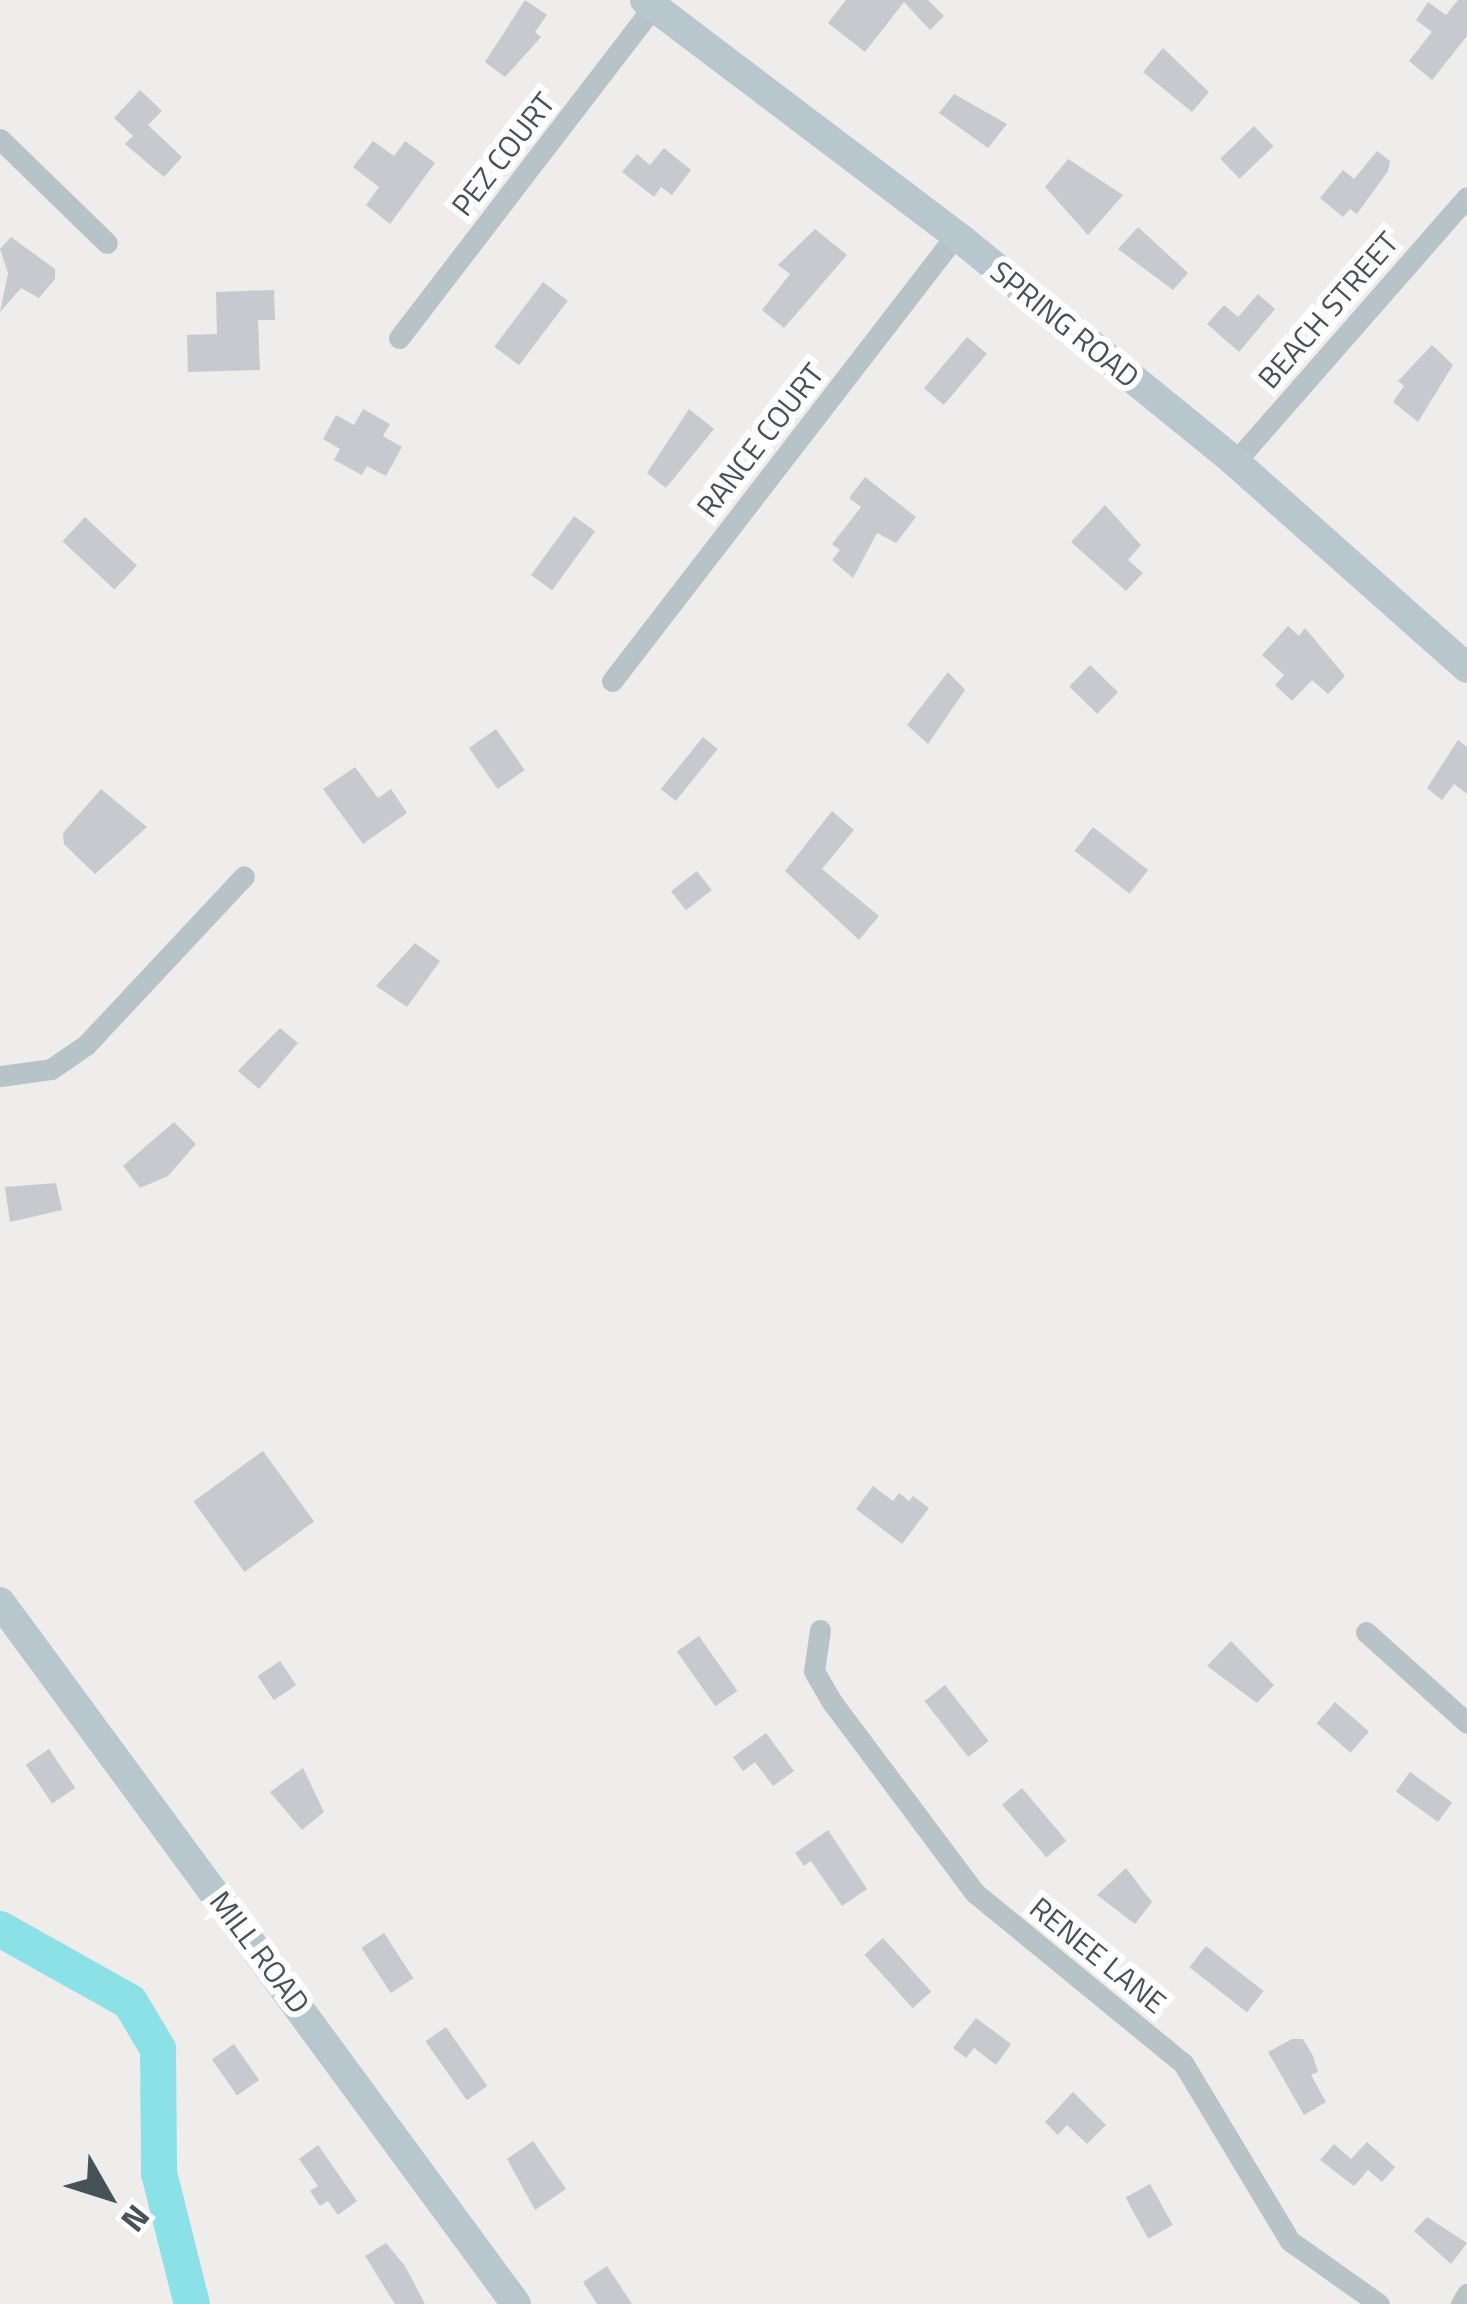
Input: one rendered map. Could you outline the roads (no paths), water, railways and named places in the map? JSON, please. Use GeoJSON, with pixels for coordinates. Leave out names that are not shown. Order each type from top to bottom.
{"type":"FeatureCollection","features":[{"type":"Feature","properties":{"kind":"street","name":"SPRING ROAD"},"geometry":{"type":"LineString","coordinates":[[650,3],[956,235],[1235,462],[1467,668]]}},
{"type":"Feature","properties":{"kind":"street","name":"PEZ COURT"},"geometry":{"type":"LineString","coordinates":[[399,338],[650,3]]}},
{"type":"Feature","properties":{"kind":"street"},"geometry":{"type":"LineString","coordinates":[[0,140],[107,243]]}},
{"type":"Feature","properties":{"kind":"street","name":"BEACH STREET"},"geometry":{"type":"LineString","coordinates":[[1235,462],[1467,197]]}},
{"type":"Feature","properties":{"kind":"street","name":"RANCE COURT"},"geometry":{"type":"LineString","coordinates":[[612,682],[956,235]]}},
{"type":"Feature","properties":{"kind":"street"},"geometry":{"type":"LineString","coordinates":[[0,1076],[51,1069],[86,1045],[244,875]]}},
{"type":"Feature","properties":{"kind":"street","name":"MILL ROAD"},"geometry":{"type":"LineString","coordinates":[[0,1602],[516,2304]]}},
{"type":"Feature","properties":{"kind":"street","name":"RENEE LANE"},"geometry":{"type":"LineString","coordinates":[[820,1630],[814,1671],[832,1702],[976,1893],[1184,2063],[1290,2240],[1379,2304]]}},
{"type":"Feature","properties":{"kind":"street"},"geometry":{"type":"LineString","coordinates":[[1366,1632],[1467,1723]]}},
{"type":"Feature","properties":{"kind":"street"},"geometry":{"type":"LineString","coordinates":[[1462,2304],[1467,2294]]}},
{"type":"Feature","properties":{"kind":"waterway"},"geometry":{"type":"LineString","coordinates":[[0,1929],[130,2002],[158,2049],[159,2173],[192,2304]]}}]}
